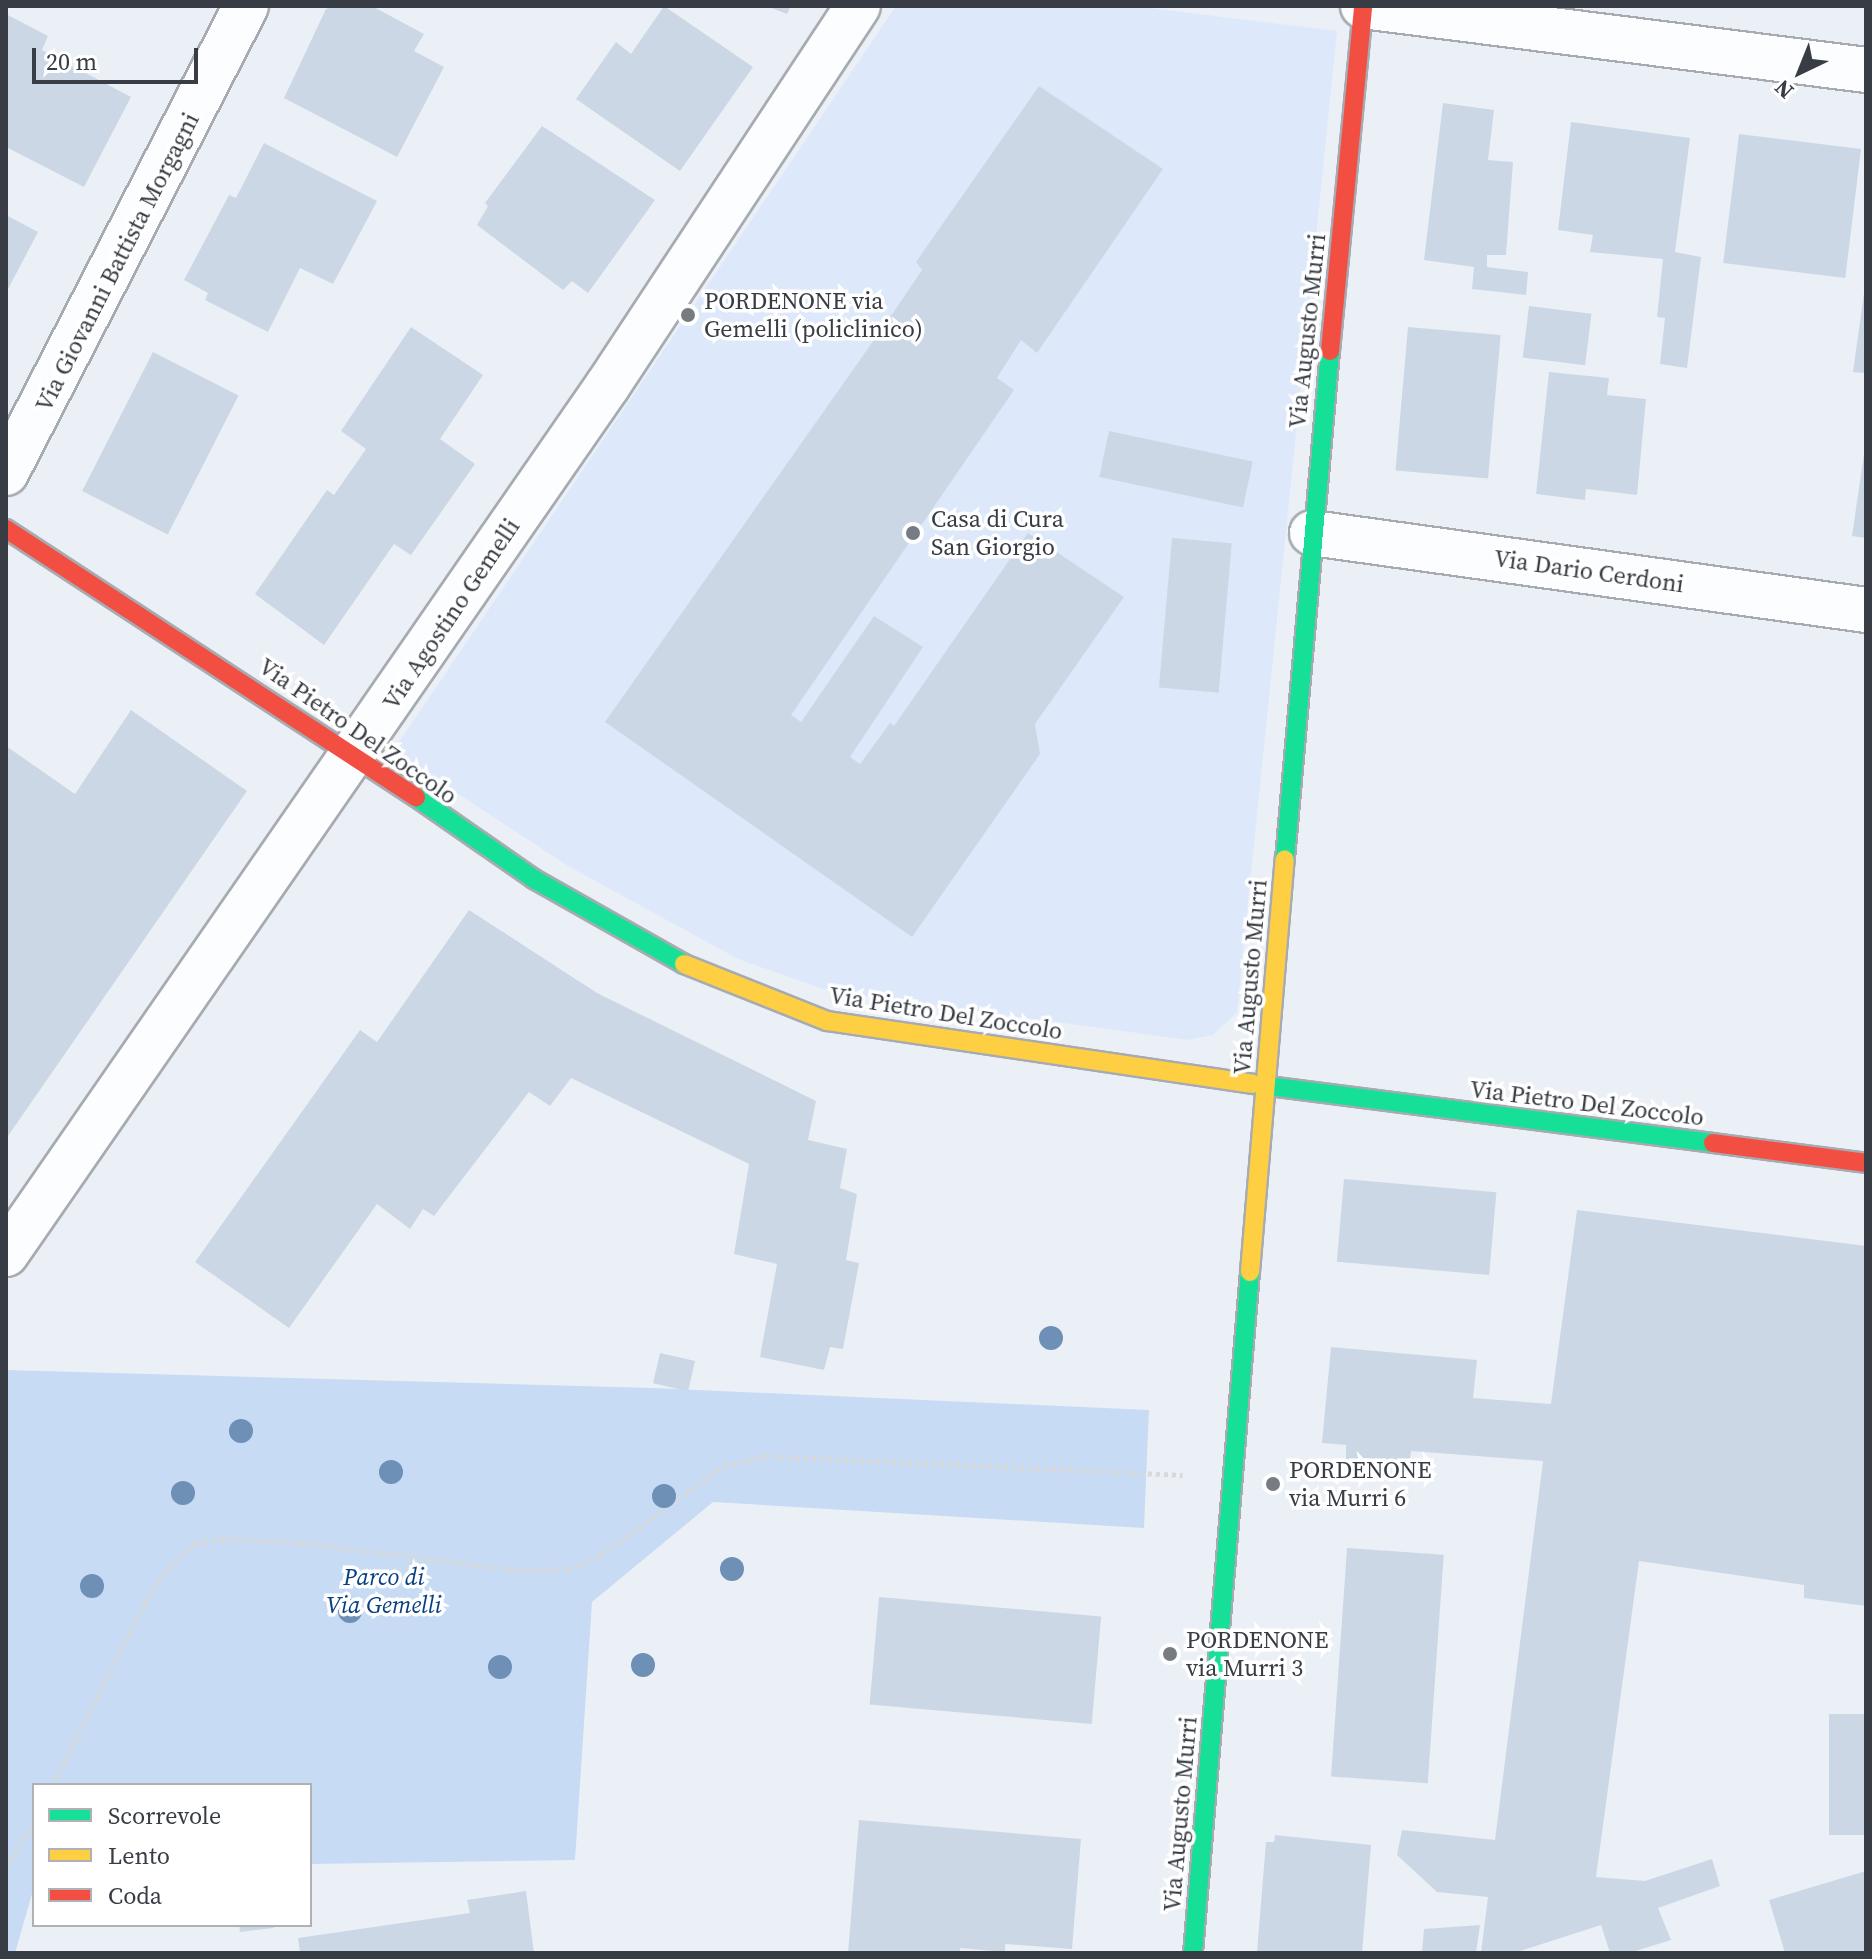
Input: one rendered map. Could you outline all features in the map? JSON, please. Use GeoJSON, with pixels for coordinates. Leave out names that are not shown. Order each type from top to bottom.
{"type":"FeatureCollection","features":[{"type":"Feature","properties":{"kind":"street","name":"Via Giovanni Battista Morgagni"},"geometry":{"type":"LineString","coordinates":[[6,473],[246,6]]}},
{"type":"Feature","properties":{"kind":"street","name":"Via Agostino Gemelli"},"geometry":{"type":"LineString","coordinates":[[6,1254],[352,758],[858,6]]}},
{"type":"Feature","properties":{"kind":"street"},"geometry":{"type":"LineString","coordinates":[[1362,6],[1866,70]]}},
{"type":"Feature","properties":{"kind":"street","name":"Via Augusto Murri"},"geometry":{"type":"LineString","coordinates":[[1193,1953],[1312,533],[1362,6]]}},
{"type":"Feature","properties":{"kind":"street","name":"Via Pietro Del Zoccolo"},"geometry":{"type":"LineString","coordinates":[[6,529],[282,705],[352,758],[534,879],[696,971],[827,1021],[1265,1086],[1866,1163]]}},
{"type":"Feature","properties":{"kind":"street","name":"Via Dario Cerdoni"},"geometry":{"type":"LineString","coordinates":[[1312,533],[1866,610]]}},
{"type":"Feature","properties":{"kind":"path"},"geometry":{"type":"LineString","coordinates":[[54,1783],[145,1603],[169,1567],[196,1543],[226,1539],[302,1543],[517,1570],[568,1569],[600,1556],[724,1466],[764,1456],[1232,1478]]}},
{"type":"Feature","properties":{"kind":"path"},"geometry":{"type":"LineString","coordinates":[[6,1867],[32,1826]]}},
{"type":"Feature","properties":{"kind":"shaded area","name":"Casa di Cura San Giorgio"},"geometry":{"type":"Polygon","coordinates":[[[896,6],[1135,6],[1337,31],[1237,1012],[1213,1035],[1188,1040],[829,991],[738,959],[568,866],[393,751],[896,6]]]}},
{"type":"Feature","properties":{"kind":"green space","name":"Parco di Via Gemelli"},"geometry":{"type":"Polygon","coordinates":[[[6,1370],[652,1388],[1149,1410],[1144,1528],[713,1502],[592,1602],[575,1860],[312,1864],[312,1783],[32,1783],[32,1894],[15,1953],[6,1953],[6,1370]]]}},
{"type":"Feature","properties":{"kind":"building"},"geometry":{"type":"Polygon","coordinates":[[[333,6],[372,6],[424,34],[414,51],[444,67],[397,157],[284,98],[326,9],[333,6]]]}},
{"type":"Feature","properties":{"kind":"building"},"geometry":{"type":"Polygon","coordinates":[[[664,6],[753,67],[680,171],[576,99],[616,42],[631,54],[664,6]]]}},
{"type":"Feature","properties":{"kind":"building"},"geometry":{"type":"Polygon","coordinates":[[[766,6],[791,6],[787,14],[766,6]]]}},
{"type":"Feature","properties":{"kind":"building"},"geometry":{"type":"Polygon","coordinates":[[[6,14],[48,36],[42,50],[131,97],[84,187],[6,147],[6,14]]]}},
{"type":"Feature","properties":{"kind":"building"},"geometry":{"type":"Polygon","coordinates":[[[1039,86],[1163,169],[1037,353],[1021,340],[997,378],[1014,390],[791,715],[801,722],[874,616],[923,647],[850,757],[860,764],[890,723],[894,726],[1028,533],[1124,597],[1035,724],[1040,754],[912,937],[605,722],[895,310],[922,270],[916,262],[1039,86]]]}},
{"type":"Feature","properties":{"kind":"building"},"geometry":{"type":"Polygon","coordinates":[[[1443,103],[1494,110],[1488,160],[1513,162],[1506,255],[1487,255],[1487,267],[1528,272],[1526,295],[1472,289],[1474,267],[1424,260],[1443,103]]]}},
{"type":"Feature","properties":{"kind":"building"},"geometry":{"type":"Polygon","coordinates":[[[1571,122],[1690,138],[1675,252],[1701,257],[1687,368],[1660,364],[1665,318],[1657,317],[1663,259],[1590,252],[1593,235],[1558,230],[1571,122]]]}},
{"type":"Feature","properties":{"kind":"building"},"geometry":{"type":"Polygon","coordinates":[[[542,126],[655,200],[588,293],[572,281],[563,290],[477,225],[488,206],[485,203],[542,126]]]}},
{"type":"Feature","properties":{"kind":"building"},"geometry":{"type":"Polygon","coordinates":[[[1739,134],[1861,149],[1845,278],[1723,263],[1739,134]]]}},
{"type":"Feature","properties":{"kind":"building"},"geometry":{"type":"Polygon","coordinates":[[[264,143],[377,201],[333,284],[300,268],[268,332],[205,300],[208,293],[184,280],[229,195],[236,198],[264,143]]]}},
{"type":"Feature","properties":{"kind":"building"},"geometry":{"type":"Polygon","coordinates":[[[6,215],[38,232],[6,293],[6,215]]]}},
{"type":"Feature","properties":{"kind":"building"},"geometry":{"type":"Polygon","coordinates":[[[1866,293],[1866,373],[1853,372],[1866,293]]]}},
{"type":"Feature","properties":{"kind":"building"},"geometry":{"type":"Polygon","coordinates":[[[1529,306],[1592,314],[1585,365],[1523,358],[1529,306]]]}},
{"type":"Feature","properties":{"kind":"building"},"geometry":{"type":"Polygon","coordinates":[[[411,327],[483,375],[440,439],[475,464],[411,555],[394,544],[324,645],[255,594],[327,490],[334,495],[366,449],[341,431],[411,327]]]}},
{"type":"Feature","properties":{"kind":"building"},"geometry":{"type":"Polygon","coordinates":[[[1408,327],[1501,335],[1488,479],[1395,470],[1408,327]]]}},
{"type":"Feature","properties":{"kind":"building"},"geometry":{"type":"Polygon","coordinates":[[[153,352],[239,396],[168,535],[82,491],[153,352]]]}},
{"type":"Feature","properties":{"kind":"building"},"geometry":{"type":"Polygon","coordinates":[[[1549,372],[1609,378],[1607,395],[1646,399],[1637,495],[1586,489],[1585,500],[1536,494],[1549,372]]]}},
{"type":"Feature","properties":{"kind":"building"},"geometry":{"type":"Polygon","coordinates":[[[1109,431],[1253,462],[1243,508],[1099,477],[1109,431]]]}},
{"type":"Feature","properties":{"kind":"building"},"geometry":{"type":"Polygon","coordinates":[[[1866,454],[1866,538],[1852,536],[1866,454]]]}},
{"type":"Feature","properties":{"kind":"building"},"geometry":{"type":"Polygon","coordinates":[[[1172,538],[1232,543],[1219,693],[1159,687],[1172,538]]]}},
{"type":"Feature","properties":{"kind":"building"},"geometry":{"type":"Polygon","coordinates":[[[131,710],[247,791],[6,1139],[6,746],[75,794],[131,710]]]}},
{"type":"Feature","properties":{"kind":"building"},"geometry":{"type":"Polygon","coordinates":[[[469,910],[597,993],[816,1101],[808,1140],[847,1149],[840,1188],[857,1194],[846,1260],[859,1263],[843,1349],[830,1347],[824,1370],[760,1357],[777,1264],[734,1254],[749,1164],[571,1078],[550,1106],[529,1092],[434,1216],[423,1209],[410,1229],[377,1204],[289,1328],[195,1262],[360,1030],[377,1042],[469,910]]]}},
{"type":"Feature","properties":{"kind":"building"},"geometry":{"type":"Polygon","coordinates":[[[1344,1179],[1496,1192],[1489,1275],[1337,1262],[1344,1179]]]}},
{"type":"Feature","properties":{"kind":"building"},"geometry":{"type":"Polygon","coordinates":[[[1577,1210],[1866,1246],[1866,1606],[1804,1598],[1804,1585],[1639,1561],[1596,1877],[1645,1881],[1712,1859],[1720,1886],[1658,1908],[1671,1940],[1629,1953],[1610,1953],[1601,1925],[1514,1953],[1481,1953],[1488,1897],[1437,1892],[1397,1855],[1402,1830],[1495,1840],[1543,1461],[1411,1451],[1409,1466],[1346,1461],[1346,1445],[1322,1443],[1331,1347],[1477,1360],[1473,1398],[1551,1404],[1577,1210]]]}},
{"type":"Feature","properties":{"kind":"building"},"geometry":{"type":"Polygon","coordinates":[[[660,1353],[695,1361],[688,1391],[653,1383],[660,1353]]]}},
{"type":"Feature","properties":{"kind":"building"},"geometry":{"type":"Polygon","coordinates":[[[1347,1548],[1444,1555],[1428,1783],[1331,1776],[1347,1548]]]}},
{"type":"Feature","properties":{"kind":"building"},"geometry":{"type":"Polygon","coordinates":[[[879,1597],[1101,1616],[1092,1724],[870,1705],[879,1597]]]}},
{"type":"Feature","properties":{"kind":"building"},"geometry":{"type":"Polygon","coordinates":[[[1829,1714],[1866,1714],[1866,1835],[1829,1835],[1829,1714]]]}},
{"type":"Feature","properties":{"kind":"building"},"geometry":{"type":"Polygon","coordinates":[[[859,1820],[1081,1839],[1072,1949],[1005,1944],[1005,1952],[960,1948],[960,1953],[848,1953],[859,1820]]]}},
{"type":"Feature","properties":{"kind":"building"},"geometry":{"type":"Polygon","coordinates":[[[1275,1835],[1371,1845],[1362,1953],[1257,1952],[1266,1842],[1274,1842],[1275,1835]]]}},
{"type":"Feature","properties":{"kind":"building"},"geometry":{"type":"Polygon","coordinates":[[[1866,1871],[1866,1953],[1785,1953],[1769,1900],[1866,1871]]]}},
{"type":"Feature","properties":{"kind":"building"},"geometry":{"type":"Polygon","coordinates":[[[526,1891],[534,1953],[300,1953],[298,1938],[470,1913],[467,1900],[526,1891]]]}},
{"type":"Feature","properties":{"kind":"building"},"geometry":{"type":"Polygon","coordinates":[[[1480,1925],[1476,1953],[1422,1953],[1424,1929],[1480,1925]]]}},
{"type":"Feature","properties":{"kind":"building"},"geometry":{"type":"Polygon","coordinates":[[[239,1927],[274,1928],[240,1932],[239,1927]]]}},
{"type":"Feature","properties":{"kind":"traffic: fast"},"geometry":{"type":"LineString","coordinates":[[1285,859],[1330,351]]}},
{"type":"Feature","properties":{"kind":"traffic: fast"},"geometry":{"type":"LineString","coordinates":[[416,797],[534,879],[684,964]]}},
{"type":"Feature","properties":{"kind":"traffic: fast"},"geometry":{"type":"LineString","coordinates":[[1253,1084],[1713,1143]]}},
{"type":"Feature","properties":{"kind":"traffic: fast"},"geometry":{"type":"LineString","coordinates":[[1193,1953],[1250,1272]]}},
{"type":"Feature","properties":{"kind":"traffic: slow"},"geometry":{"type":"LineString","coordinates":[[1250,1272],[1285,859]]}},
{"type":"Feature","properties":{"kind":"traffic: slow"},"geometry":{"type":"LineString","coordinates":[[684,964],[827,1021],[1253,1084]]}},
{"type":"Feature","properties":{"kind":"traffic: jam"},"geometry":{"type":"LineString","coordinates":[[1330,351],[1363,6]]}},
{"type":"Feature","properties":{"kind":"traffic: jam"},"geometry":{"type":"LineString","coordinates":[[6,529],[416,797]]}},
{"type":"Feature","properties":{"kind":"traffic: jam"},"geometry":{"type":"LineString","coordinates":[[1713,1143],[1866,1163]]}},
{"type":"Feature","properties":{"kind":"place","name":"PORDENONE via Gemelli (policlinico)"},"geometry":{"type":"Point","coordinates":[688,315]}},
{"type":"Feature","properties":{"kind":"place","name":"Casa di Cura San Giorgio"},"geometry":{"type":"Point","coordinates":[913,533]}},
{"type":"Feature","properties":{"kind":"place","name":"PORDENONE via Murri 6"},"geometry":{"type":"Point","coordinates":[1273,1484]}},
{"type":"Feature","properties":{"kind":"place","name":"PORDENONE via Murri 3"},"geometry":{"type":"Point","coordinates":[1170,1654]}}]}
